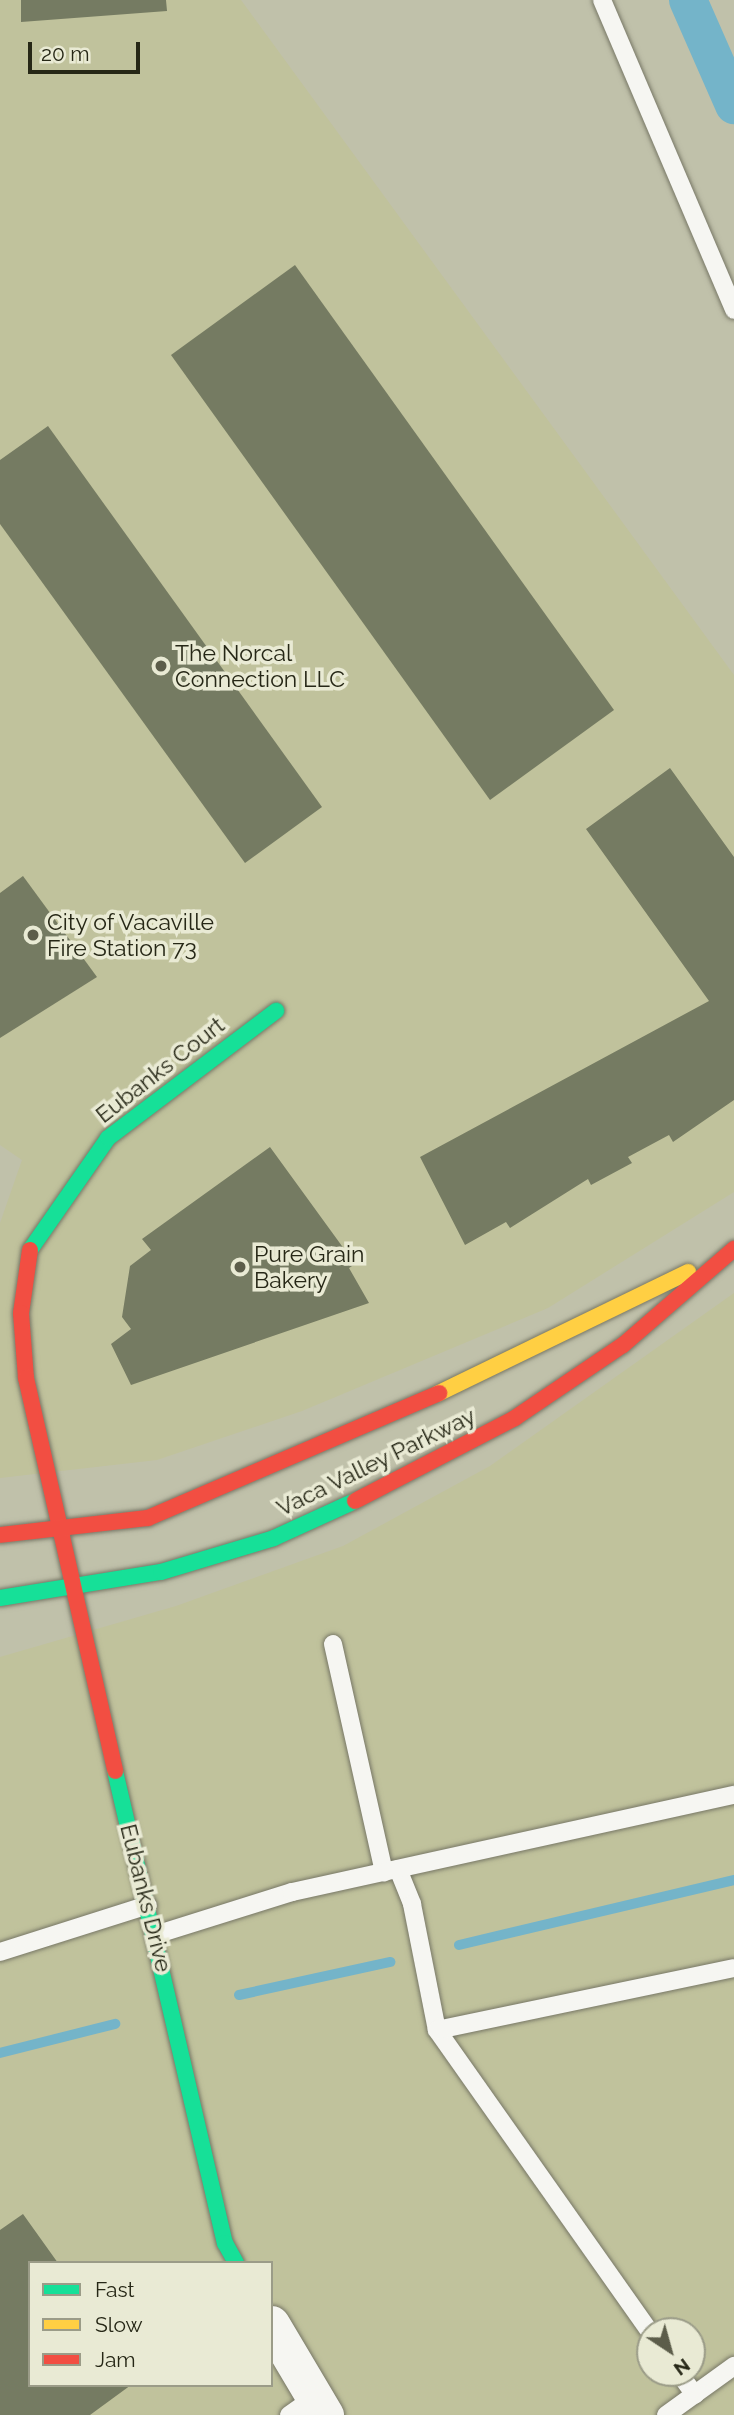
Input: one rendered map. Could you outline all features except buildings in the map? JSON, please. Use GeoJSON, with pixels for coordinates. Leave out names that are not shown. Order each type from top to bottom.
{"type":"FeatureCollection","features":[{"type":"Feature","properties":{"kind":"street","name":"Eubanks Court"},"geometry":{"type":"LineString","coordinates":[[62,1531],[26,1378],[21,1313],[30,1250],[108,1138],[276,1011]]}},
{"type":"Feature","properties":{"kind":"street","name":"Vaca Valley Parkway"},"geometry":{"type":"LineString","coordinates":[[0,1535],[62,1531],[148,1518],[243,1480],[728,1253]]}},
{"type":"Feature","properties":{"kind":"street","name":"Vaca Valley Parkway"},"geometry":{"type":"LineString","coordinates":[[0,1598],[72,1584],[161,1572],[274,1538],[396,1483],[515,1418],[623,1345],[728,1253]]}},
{"type":"Feature","properties":{"kind":"street","name":"Eubanks Drive"},"geometry":{"type":"LineString","coordinates":[[62,1531],[225,2243],[235,2261]]}},
{"type":"Feature","properties":{"kind":"street"},"geometry":{"type":"LineString","coordinates":[[273,2328],[309,2409]]}},
{"type":"Feature","properties":{"kind":"lane"},"geometry":{"type":"LineString","coordinates":[[602,0],[734,310]]}},
{"type":"Feature","properties":{"kind":"lane"},"geometry":{"type":"LineString","coordinates":[[333,1644],[391,1870],[412,1904],[436,2029],[639,2317]]}},
{"type":"Feature","properties":{"kind":"lane"},"geometry":{"type":"LineString","coordinates":[[155,1935],[391,1870],[734,1795]]}},
{"type":"Feature","properties":{"kind":"lane"},"geometry":{"type":"LineString","coordinates":[[0,1952],[148,1905]]}},
{"type":"Feature","properties":{"kind":"lane"},"geometry":{"type":"LineString","coordinates":[[436,2029],[734,1968]]}},
{"type":"Feature","properties":{"kind":"lane"},"geometry":{"type":"LineString","coordinates":[[666,2415],[734,2366]]}},
{"type":"Feature","properties":{"kind":"lane"},"geometry":{"type":"LineString","coordinates":[[689,2387],[695,2395]]}},
{"type":"Feature","properties":{"kind":"shaded area"},"geometry":{"type":"Polygon","coordinates":[[[0,0],[241,0],[734,675],[734,1192],[548,1308],[302,1411],[157,1460],[0,1478],[0,1223],[22,1160],[0,1145],[0,0]]]}},
{"type":"Feature","properties":{"kind":"shaded area"},"geometry":{"type":"Polygon","coordinates":[[[734,1293],[734,2415],[0,2415],[0,1657],[176,1606],[343,1546],[490,1466],[734,1293]]]}},
{"type":"Feature","properties":{"kind":"waterway"},"geometry":{"type":"LineString","coordinates":[[688,0],[734,105]]}},
{"type":"Feature","properties":{"kind":"waterway"},"geometry":{"type":"LineString","coordinates":[[459,1945],[734,1880]]}},
{"type":"Feature","properties":{"kind":"waterway"},"geometry":{"type":"LineString","coordinates":[[239,1995],[390,1962]]}},
{"type":"Feature","properties":{"kind":"waterway"},"geometry":{"type":"LineString","coordinates":[[0,2053],[115,2024]]}},
{"type":"Feature","properties":{"kind":"traffic: fast"},"geometry":{"type":"LineString","coordinates":[[30,1250],[108,1138],[276,1011]]}},
{"type":"Feature","properties":{"kind":"traffic: fast"},"geometry":{"type":"LineString","coordinates":[[0,1598],[161,1572],[274,1538],[355,1501]]}},
{"type":"Feature","properties":{"kind":"traffic: fast"},"geometry":{"type":"LineString","coordinates":[[115,1771],[225,2243],[235,2261]]}},
{"type":"Feature","properties":{"kind":"traffic: slow"},"geometry":{"type":"LineString","coordinates":[[439,1393],[688,1272]]}},
{"type":"Feature","properties":{"kind":"traffic: jam"},"geometry":{"type":"LineString","coordinates":[[355,1501],[515,1418],[623,1345],[734,1249]]}},
{"type":"Feature","properties":{"kind":"traffic: jam"},"geometry":{"type":"LineString","coordinates":[[30,1250],[21,1313],[26,1378],[115,1771]]}},
{"type":"Feature","properties":{"kind":"traffic: jam"},"geometry":{"type":"LineString","coordinates":[[0,1535],[148,1518],[439,1393]]}},
{"type":"Feature","properties":{"kind":"place","name":"The Norcal Connection LLC"},"geometry":{"type":"Point","coordinates":[161,666]}},
{"type":"Feature","properties":{"kind":"place","name":"City of Vacaville Fire Station 73"},"geometry":{"type":"Point","coordinates":[33,935]}},
{"type":"Feature","properties":{"kind":"place","name":"Pure Grain Bakery"},"geometry":{"type":"Point","coordinates":[240,1267]}}]}
